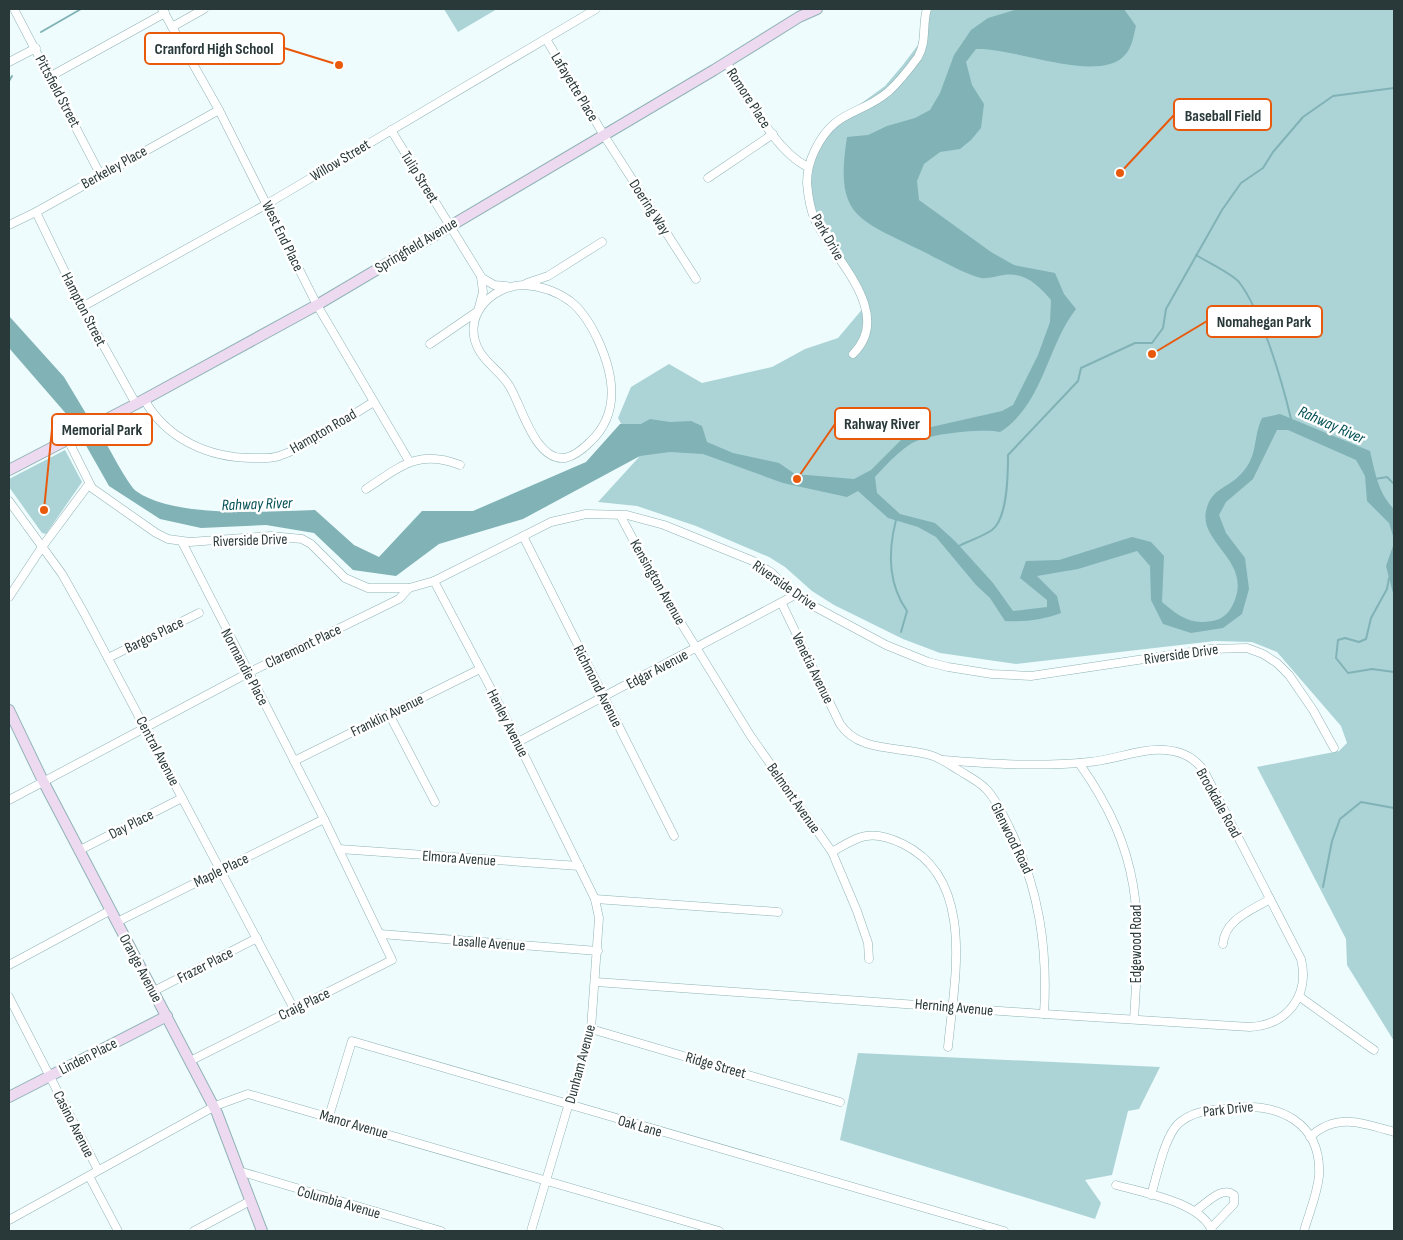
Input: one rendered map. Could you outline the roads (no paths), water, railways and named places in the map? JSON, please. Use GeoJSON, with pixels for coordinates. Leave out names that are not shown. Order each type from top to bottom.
{"type":"FeatureCollection","features":[{"type":"Feature","properties":{"kind":"street","name":"Pittsfield Street"},"geometry":{"type":"LineString","coordinates":[[14,9],[52,76],[100,174]]}},
{"type":"Feature","properties":{"kind":"street"},"geometry":{"type":"LineString","coordinates":[[172,27],[204,9]]}},
{"type":"Feature","properties":{"kind":"street","name":"Willow Street"},"geometry":{"type":"LineString","coordinates":[[82,307],[267,204],[596,9]]}},
{"type":"Feature","properties":{"kind":"street","name":"Springfield Avenue"},"geometry":{"type":"LineString","coordinates":[[9,470],[140,402],[317,305],[799,17],[817,9]]}},
{"type":"Feature","properties":{"kind":"street","name":"Park Drive"},"geometry":{"type":"LineString","coordinates":[[853,354],[859,348],[865,335],[868,322],[865,306],[853,280],[816,220],[808,191],[808,167],[823,135],[835,123],[888,92],[918,56],[926,25],[925,9]]}},
{"type":"Feature","properties":{"kind":"street"},"geometry":{"type":"LineString","coordinates":[[52,76],[164,11]]}},
{"type":"Feature","properties":{"kind":"street","name":"West End Place"},"geometry":{"type":"LineString","coordinates":[[164,11],[219,110],[317,305],[372,403],[409,461]]}},
{"type":"Feature","properties":{"kind":"street","name":"Lafayette Place"},"geometry":{"type":"LineString","coordinates":[[546,39],[604,135]]}},
{"type":"Feature","properties":{"kind":"street"},"geometry":{"type":"LineString","coordinates":[[9,62],[36,48]]}},
{"type":"Feature","properties":{"kind":"street","name":"Romore Place"},"geometry":{"type":"LineString","coordinates":[[726,62],[772,134],[788,155],[808,167]]}},
{"type":"Feature","properties":{"kind":"street","name":"Berkeley Place"},"geometry":{"type":"LineString","coordinates":[[9,224],[36,212],[100,174],[219,110]]}},
{"type":"Feature","properties":{"kind":"street","name":"Tulip Street"},"geometry":{"type":"LineString","coordinates":[[391,130],[481,275]]}},
{"type":"Feature","properties":{"kind":"street","name":"Romore Place"},"geometry":{"type":"LineString","coordinates":[[708,178],[772,134]]}},
{"type":"Feature","properties":{"kind":"street","name":"Doering Way"},"geometry":{"type":"LineString","coordinates":[[604,135],[696,279]]}},
{"type":"Feature","properties":{"kind":"street","name":"Hampton Street"},"geometry":{"type":"LineString","coordinates":[[36,212],[82,307],[140,402]]}},
{"type":"Feature","properties":{"kind":"street"},"geometry":{"type":"LineString","coordinates":[[430,344],[478,311],[490,296],[507,286],[536,281],[548,276],[602,242]]}},
{"type":"Feature","properties":{"kind":"street"},"geometry":{"type":"LineString","coordinates":[[481,275],[492,284],[532,286],[556,292],[576,306],[594,331],[608,363],[612,402],[604,425],[586,446],[572,456],[560,458],[550,454],[539,445],[509,384],[480,352],[474,335],[473,324],[482,292],[481,275]]}},
{"type":"Feature","properties":{"kind":"street","name":"Hampton Road"},"geometry":{"type":"LineString","coordinates":[[140,402],[179,437],[208,453],[235,458],[268,458],[288,452],[372,403]]}},
{"type":"Feature","properties":{"kind":"street"},"geometry":{"type":"LineString","coordinates":[[68,440],[89,484],[156,533],[182,542]]}},
{"type":"Feature","properties":{"kind":"street"},"geometry":{"type":"LineString","coordinates":[[366,489],[409,461],[436,458],[460,465]]}},
{"type":"Feature","properties":{"kind":"street"},"geometry":{"type":"LineString","coordinates":[[9,597],[42,547],[89,484]]}},
{"type":"Feature","properties":{"kind":"street","name":"Central Avenue"},"geometry":{"type":"LineString","coordinates":[[9,501],[62,574],[294,1009]]}},
{"type":"Feature","properties":{"kind":"street","name":"Riverside Drive"},"geometry":{"type":"LineString","coordinates":[[182,542],[271,536],[294,538],[311,544],[339,574],[357,585],[382,589],[409,588],[434,581],[551,522],[586,514],[637,517],[664,525],[753,561],[772,573],[795,595],[907,654],[948,667],[992,674],[1050,674],[1211,649],[1247,648],[1270,658],[1289,675],[1313,710],[1334,748]]}},
{"type":"Feature","properties":{"kind":"street","name":"Kensington Avenue"},"geometry":{"type":"LineString","coordinates":[[620,515],[657,584],[696,648]]}},
{"type":"Feature","properties":{"kind":"street","name":"Richmond Avenue"},"geometry":{"type":"LineString","coordinates":[[523,536],[674,836]]}},
{"type":"Feature","properties":{"kind":"street","name":"Normandie Place"},"geometry":{"type":"LineString","coordinates":[[182,542],[324,819],[380,934]]}},
{"type":"Feature","properties":{"kind":"street","name":"Henley Avenue"},"geometry":{"type":"LineString","coordinates":[[434,581],[518,742],[578,866]]}},
{"type":"Feature","properties":{"kind":"street","name":"Claremont Place"},"geometry":{"type":"LineString","coordinates":[[9,800],[248,673],[400,599],[409,588]]}},
{"type":"Feature","properties":{"kind":"street","name":"Edgar Avenue"},"geometry":{"type":"LineString","coordinates":[[518,742],[782,604],[795,595]]}},
{"type":"Feature","properties":{"kind":"street","name":"Venetia Avenue"},"geometry":{"type":"LineString","coordinates":[[782,604],[845,731]]}},
{"type":"Feature","properties":{"kind":"street","name":"Bargos Place"},"geometry":{"type":"LineString","coordinates":[[108,658],[199,613]]}},
{"type":"Feature","properties":{"kind":"street","name":"Belmont Avenue"},"geometry":{"type":"LineString","coordinates":[[696,648],[750,735],[832,852],[857,911],[868,943],[869,959]]}},
{"type":"Feature","properties":{"kind":"street","name":"Franklin Avenue"},"geometry":{"type":"LineString","coordinates":[[294,761],[480,669]]}},
{"type":"Feature","properties":{"kind":"street","name":"Orange Avenue"},"geometry":{"type":"LineString","coordinates":[[9,710],[43,781],[214,1107],[262,1231]]}},
{"type":"Feature","properties":{"kind":"street"},"geometry":{"type":"LineString","coordinates":[[389,714],[435,802]]}},
{"type":"Feature","properties":{"kind":"street","name":"Glenwood Road"},"geometry":{"type":"LineString","coordinates":[[845,731],[850,736],[869,745],[905,749],[943,760],[986,789],[1005,818],[1020,848],[1031,880],[1041,921],[1046,980],[1044,1014]]}},
{"type":"Feature","properties":{"kind":"street","name":"Brookdale Road"},"geometry":{"type":"LineString","coordinates":[[943,760],[1005,765],[1079,763],[1162,750],[1176,751],[1190,757],[1204,771],[1301,959],[1304,978],[1300,996]]}},
{"type":"Feature","properties":{"kind":"street","name":"Edgewood Road"},"geometry":{"type":"LineString","coordinates":[[1079,763],[1110,813],[1131,868],[1139,927],[1134,1019]]}},
{"type":"Feature","properties":{"kind":"street","name":"Day Place"},"geometry":{"type":"LineString","coordinates":[[80,850],[182,798]]}},
{"type":"Feature","properties":{"kind":"street","name":"Maple Place"},"geometry":{"type":"LineString","coordinates":[[117,922],[324,819]]}},
{"type":"Feature","properties":{"kind":"street"},"geometry":{"type":"LineString","coordinates":[[832,852],[857,837],[878,835],[912,848],[934,872],[945,889],[956,925],[948,1047]]}},
{"type":"Feature","properties":{"kind":"street","name":"Elmora Avenue"},"geometry":{"type":"LineString","coordinates":[[339,850],[578,866]]}},
{"type":"Feature","properties":{"kind":"street","name":"Dunham Avenue"},"geometry":{"type":"LineString","coordinates":[[531,1231],[591,1029],[596,982],[599,918],[595,899],[578,866]]}},
{"type":"Feature","properties":{"kind":"street"},"geometry":{"type":"LineString","coordinates":[[595,899],[778,912]]}},
{"type":"Feature","properties":{"kind":"street"},"geometry":{"type":"LineString","coordinates":[[1223,944],[1225,931],[1233,921],[1270,899]]}},
{"type":"Feature","properties":{"kind":"street"},"geometry":{"type":"LineString","coordinates":[[9,965],[111,910]]}},
{"type":"Feature","properties":{"kind":"street","name":"Lasalle Avenue"},"geometry":{"type":"LineString","coordinates":[[380,934],[598,951]]}},
{"type":"Feature","properties":{"kind":"street","name":"Craig Place"},"geometry":{"type":"LineString","coordinates":[[190,1060],[392,960],[380,934]]}},
{"type":"Feature","properties":{"kind":"street","name":"Frazer Place"},"geometry":{"type":"LineString","coordinates":[[154,992],[257,938]]}},
{"type":"Feature","properties":{"kind":"street","name":"Herning Avenue"},"geometry":{"type":"LineString","coordinates":[[596,982],[1044,1014],[1261,1026],[1285,1015],[1300,996]]}},
{"type":"Feature","properties":{"kind":"street"},"geometry":{"type":"LineString","coordinates":[[1300,996],[1374,1050]]}},
{"type":"Feature","properties":{"kind":"street","name":"Casino Avenue"},"geometry":{"type":"LineString","coordinates":[[9,997],[98,1170]]}},
{"type":"Feature","properties":{"kind":"street","name":"Linden Place"},"geometry":{"type":"LineString","coordinates":[[9,1097],[167,1016]]}},
{"type":"Feature","properties":{"kind":"street","name":"Ridge Street"},"geometry":{"type":"LineString","coordinates":[[591,1029],[840,1102]]}},
{"type":"Feature","properties":{"kind":"street","name":"Oak Lane"},"geometry":{"type":"LineString","coordinates":[[329,1116],[352,1041],[1004,1231]]}},
{"type":"Feature","properties":{"kind":"street","name":"Manor Avenue"},"geometry":{"type":"LineString","coordinates":[[9,1220],[214,1107],[248,1094],[719,1231]]}},
{"type":"Feature","properties":{"kind":"street","name":"Park Drive"},"geometry":{"type":"LineString","coordinates":[[1151,1195],[1169,1138],[1177,1125],[1189,1116],[1198,1112],[1249,1106],[1270,1108],[1290,1117],[1310,1137],[1317,1151],[1319,1175],[1304,1231]]}},
{"type":"Feature","properties":{"kind":"street"},"geometry":{"type":"LineString","coordinates":[[1310,1137],[1328,1124],[1344,1121],[1365,1123],[1394,1132]]}},
{"type":"Feature","properties":{"kind":"street","name":"Columbia Avenue"},"geometry":{"type":"LineString","coordinates":[[239,1171],[441,1231]]}},
{"type":"Feature","properties":{"kind":"street","name":"Casino Avenue"},"geometry":{"type":"LineString","coordinates":[[89,1176],[118,1231]]}},
{"type":"Feature","properties":{"kind":"street"},"geometry":{"type":"LineString","coordinates":[[1116,1184],[1195,1211],[1207,1221],[1212,1230],[1234,1204],[1234,1194],[1230,1191],[1223,1191],[1195,1211]]}},
{"type":"Feature","properties":{"kind":"street"},"geometry":{"type":"LineString","coordinates":[[194,1231],[250,1201]]}},
{"type":"Feature","properties":{"kind":"waterway"},"geometry":{"type":"LineString","coordinates":[[41,32],[81,9]]}},
{"type":"Feature","properties":{"kind":"waterway"},"geometry":{"type":"LineString","coordinates":[[9,81],[12,76]]}},
{"type":"Feature","properties":{"kind":"waterway"},"geometry":{"type":"LineString","coordinates":[[957,547],[992,530],[997,524],[1006,495],[1008,455],[1078,381],[1081,368],[1135,343],[1152,343],[1163,328],[1166,309],[1222,210],[1241,183],[1263,168],[1273,152],[1303,117],[1333,96],[1394,88]]}},
{"type":"Feature","properties":{"kind":"waterway"},"geometry":{"type":"LineString","coordinates":[[1196,255],[1225,271],[1239,282],[1247,295],[1256,311],[1270,348],[1291,419]]}},
{"type":"Feature","properties":{"kind":"waterway","name":"Rahway River"},"geometry":{"type":"LineString","coordinates":[[71,407],[98,451]]}},
{"type":"Feature","properties":{"kind":"waterway"},"geometry":{"type":"LineString","coordinates":[[1375,479],[1387,477],[1394,484]]}},
{"type":"Feature","properties":{"kind":"waterway"},"geometry":{"type":"LineString","coordinates":[[896,520],[893,532],[891,567],[896,590],[907,611],[901,632]]}},
{"type":"Feature","properties":{"kind":"waterway"},"geometry":{"type":"LineString","coordinates":[[1389,578],[1387,589],[1371,618],[1366,639],[1359,642],[1345,638],[1338,640],[1336,658],[1348,673],[1372,669],[1394,672]]}},
{"type":"Feature","properties":{"kind":"waterway"},"geometry":{"type":"LineString","coordinates":[[1323,887],[1332,841],[1340,819],[1361,802],[1394,808]]}},
{"type":"Feature","properties":{"kind":"place","name":"Cranford High School"},"geometry":{"type":"Point","coordinates":[339,65]}},
{"type":"Feature","properties":{"kind":"place","name":"Baseball Field"},"geometry":{"type":"Point","coordinates":[1120,173]}},
{"type":"Feature","properties":{"kind":"place","name":"Nomahegan Park"},"geometry":{"type":"Point","coordinates":[1152,354]}},
{"type":"Feature","properties":{"kind":"place","name":"Rahway River"},"geometry":{"type":"Point","coordinates":[797,479]}},
{"type":"Feature","properties":{"kind":"place","name":"Memorial Park"},"geometry":{"type":"Point","coordinates":[44,510]}}]}
